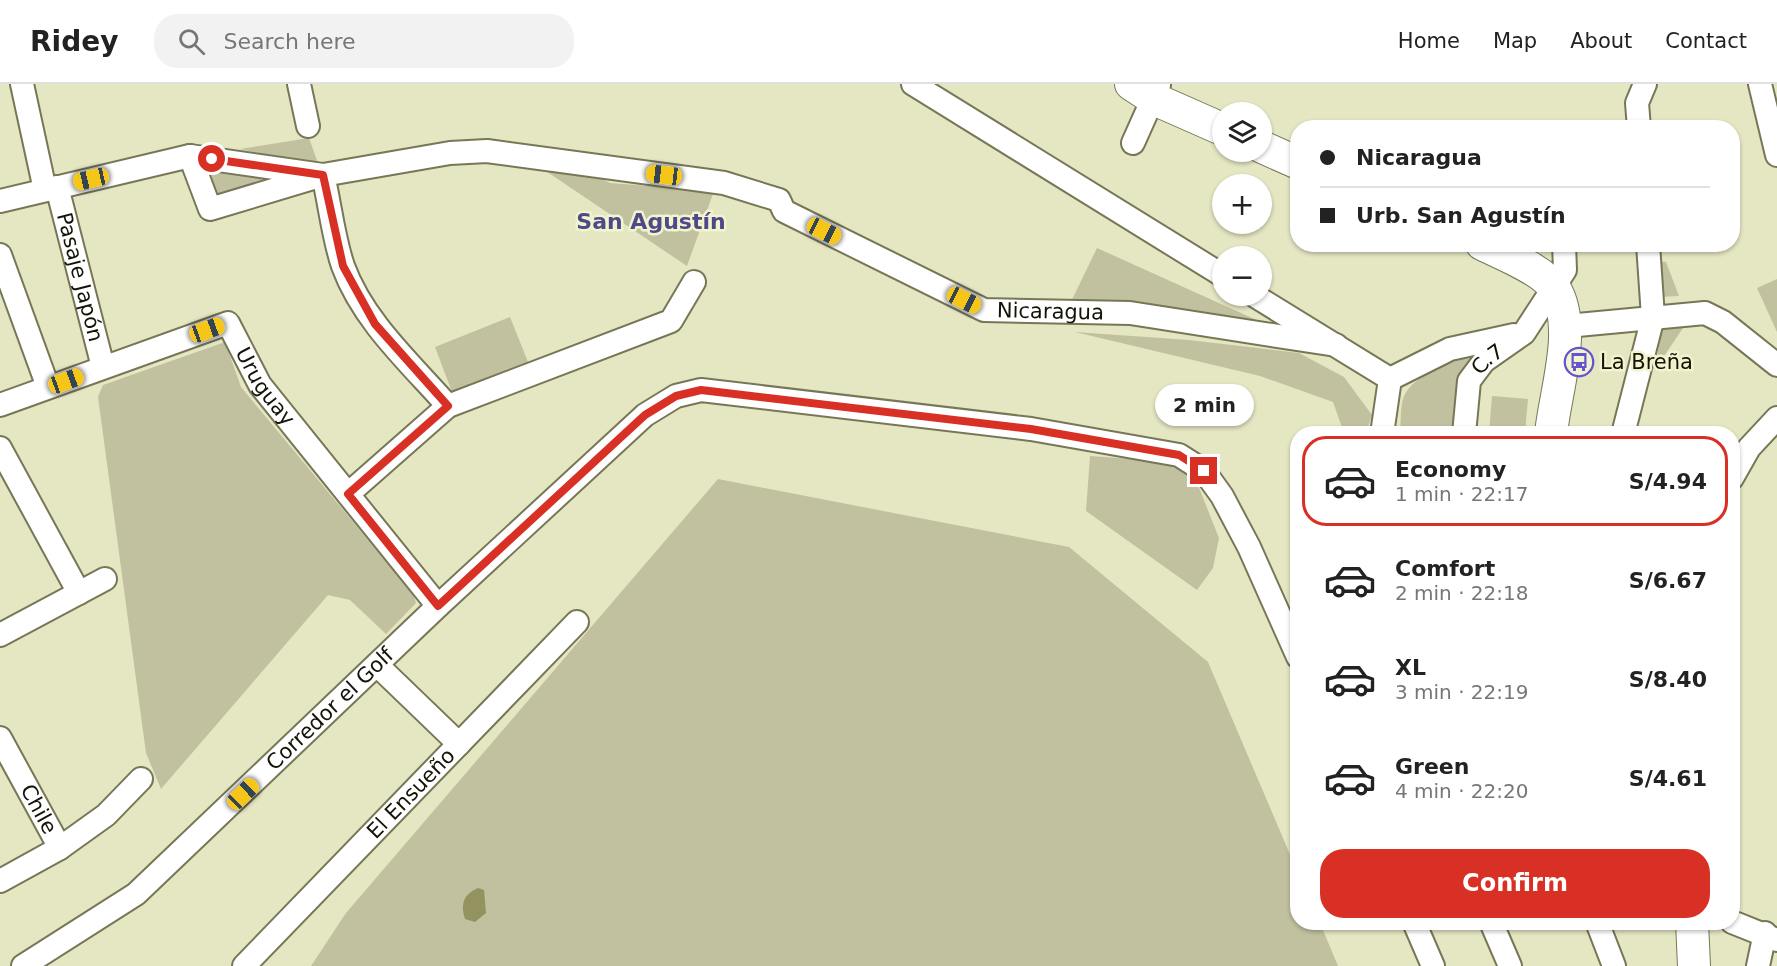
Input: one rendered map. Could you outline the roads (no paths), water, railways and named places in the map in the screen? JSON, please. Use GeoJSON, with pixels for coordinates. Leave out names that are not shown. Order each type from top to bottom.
{"type":"FeatureCollection","features":[{"type":"Feature","properties":{"kind":"street","name":"Pasaje Japón"},"geometry":{"type":"LineString","coordinates":[[22,84],[103,367]]}},
{"type":"Feature","properties":{"kind":"street"},"geometry":{"type":"LineString","coordinates":[[299,84],[308,126]]}},
{"type":"Feature","properties":{"kind":"street"},"geometry":{"type":"LineString","coordinates":[[913,84],[1212,269]]}},
{"type":"Feature","properties":{"kind":"street"},"geometry":{"type":"LineString","coordinates":[[1638,120],[1637,103],[1645,84]]}},
{"type":"Feature","properties":{"kind":"street"},"geometry":{"type":"LineString","coordinates":[[1760,84],[1777,155]]}},
{"type":"Feature","properties":{"kind":"street"},"geometry":{"type":"LineString","coordinates":[[1133,143],[1148,89],[1212,124]]}},
{"type":"Feature","properties":{"kind":"street"},"geometry":{"type":"LineString","coordinates":[[1272,149],[1290,151]]}},
{"type":"Feature","properties":{"kind":"street","name":"Nicaragua"},"geometry":{"type":"LineString","coordinates":[[323,175],[450,153],[488,152],[724,183],[779,200],[784,211],[984,310],[1130,313],[1336,345]]}},
{"type":"Feature","properties":{"kind":"street"},"geometry":{"type":"LineString","coordinates":[[1272,152],[1290,159]]}},
{"type":"Feature","properties":{"kind":"street"},"geometry":{"type":"LineString","coordinates":[[190,156],[210,209],[323,175]]}},
{"type":"Feature","properties":{"kind":"street"},"geometry":{"type":"LineString","coordinates":[[0,201],[190,156],[323,175]]}},
{"type":"Feature","properties":{"kind":"street"},"geometry":{"type":"LineString","coordinates":[[323,175],[343,266],[375,324],[448,406]]}},
{"type":"Feature","properties":{"kind":"street"},"geometry":{"type":"LineString","coordinates":[[1500,252],[1526,264],[1555,288],[1567,326],[1552,426]]}},
{"type":"Feature","properties":{"kind":"street"},"geometry":{"type":"LineString","coordinates":[[1390,379],[1450,349],[1524,333],[1565,270],[1564,252]]}},
{"type":"Feature","properties":{"kind":"street"},"geometry":{"type":"LineString","coordinates":[[1625,426],[1653,317],[1649,252]]}},
{"type":"Feature","properties":{"kind":"street"},"geometry":{"type":"LineString","coordinates":[[0,255],[48,387]]}},
{"type":"Feature","properties":{"kind":"street"},"geometry":{"type":"LineString","coordinates":[[348,494],[448,406],[671,321],[694,282]]}},
{"type":"Feature","properties":{"kind":"street"},"geometry":{"type":"LineString","coordinates":[[1272,306],[1390,379]]}},
{"type":"Feature","properties":{"kind":"street"},"geometry":{"type":"LineString","coordinates":[[1567,326],[1705,314],[1723,322],[1777,365]]}},
{"type":"Feature","properties":{"kind":"street","name":"Uruguay"},"geometry":{"type":"LineString","coordinates":[[0,405],[228,323],[260,385],[438,606]]}},
{"type":"Feature","properties":{"kind":"street","name":"C.7"},"geometry":{"type":"LineString","coordinates":[[1465,426],[1469,381],[1484,361],[1524,333]]}},
{"type":"Feature","properties":{"kind":"street"},"geometry":{"type":"LineString","coordinates":[[1383,426],[1390,379]]}},
{"type":"Feature","properties":{"kind":"street","name":"Corredor el Golf"},"geometry":{"type":"LineString","coordinates":[[23,966],[136,894],[438,606],[645,415],[676,396],[701,390],[1031,429],[1179,455],[1204,471],[1222,496],[1249,547],[1290,639]]}},
{"type":"Feature","properties":{"kind":"street"},"geometry":{"type":"LineString","coordinates":[[1740,464],[1749,448],[1777,418]]}},
{"type":"Feature","properties":{"kind":"street"},"geometry":{"type":"LineString","coordinates":[[0,448],[79,593]]}},
{"type":"Feature","properties":{"kind":"street"},"geometry":{"type":"LineString","coordinates":[[0,635],[105,579]]}},
{"type":"Feature","properties":{"kind":"street","name":"El Ensueño"},"geometry":{"type":"LineString","coordinates":[[244,966],[578,622]]}},
{"type":"Feature","properties":{"kind":"street"},"geometry":{"type":"LineString","coordinates":[[377,665],[459,744]]}},
{"type":"Feature","properties":{"kind":"street","name":"Chile"},"geometry":{"type":"LineString","coordinates":[[0,738],[60,848]]}},
{"type":"Feature","properties":{"kind":"street"},"geometry":{"type":"LineString","coordinates":[[0,881],[60,848],[106,815],[141,779]]}},
{"type":"Feature","properties":{"kind":"street"},"geometry":{"type":"LineString","coordinates":[[1740,925],[1771,936],[1758,966]]}},
{"type":"Feature","properties":{"kind":"street"},"geometry":{"type":"LineString","coordinates":[[1417,930],[1433,966]]}},
{"type":"Feature","properties":{"kind":"street"},"geometry":{"type":"LineString","coordinates":[[1494,930],[1510,966]]}},
{"type":"Feature","properties":{"kind":"street"},"geometry":{"type":"LineString","coordinates":[[1600,930],[1614,966]]}},
{"type":"Feature","properties":{"kind":"street"},"geometry":{"type":"LineString","coordinates":[[1692,930],[1694,966]]}},
{"type":"Feature","properties":{"kind":"place","name":"La Breña"},"geometry":{"type":"Point","coordinates":[1579,362]}},
{"type":"Feature","properties":{"kind":"district","name":"San Agustín"},"geometry":{"type":"Point","coordinates":[651,221]}}]}
